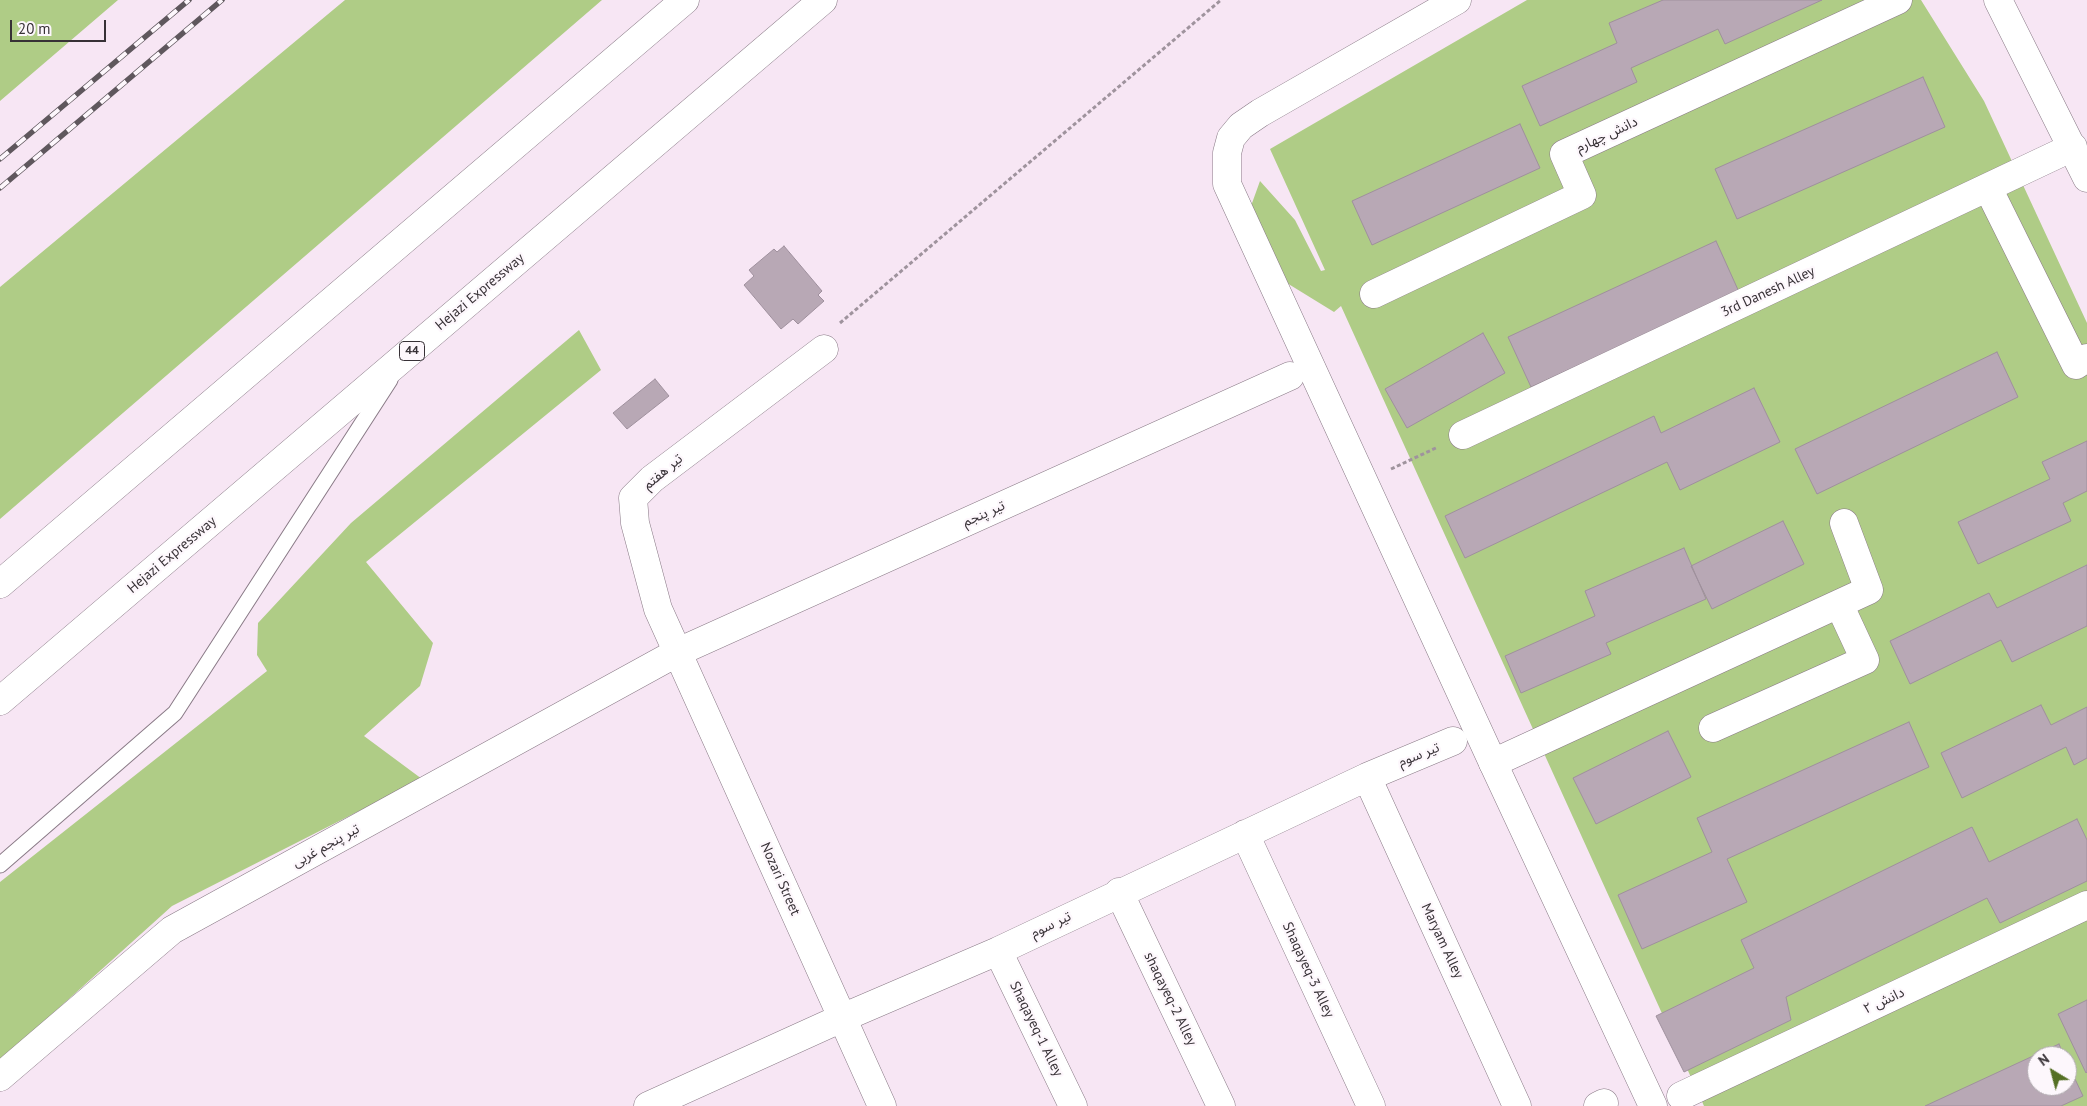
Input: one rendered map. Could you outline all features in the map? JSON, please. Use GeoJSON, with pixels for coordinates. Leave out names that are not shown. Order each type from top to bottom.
{"type":"FeatureCollection","features":[{"type":"Feature","properties":{"kind":"main road"},"geometry":{"type":"LineString","coordinates":[[0,584],[685,0]]}},
{"type":"Feature","properties":{"kind":"main road","name":"Hejazi Expressway"},"geometry":{"type":"LineString","coordinates":[[0,701],[823,0]]}},
{"type":"Feature","properties":{"kind":"main road"},"geometry":{"type":"LineString","coordinates":[[1457,0],[1260,113],[1242,126],[1231,138],[1227,153],[1226,173],[1230,194],[1653,1106]]}},
{"type":"Feature","properties":{"kind":"main road","name":"دانش چهارم"},"geometry":{"type":"LineString","coordinates":[[1374,294],[1582,195],[1564,154],[1898,0]]}},
{"type":"Feature","properties":{"kind":"main road"},"geometry":{"type":"LineString","coordinates":[[1998,0],[2087,178]]}},
{"type":"Feature","properties":{"kind":"main road","name":"3rd Danesh Alley"},"geometry":{"type":"LineString","coordinates":[[1463,436],[2073,147]]}},
{"type":"Feature","properties":{"kind":"main road"},"geometry":{"type":"LineString","coordinates":[[1988,188],[2076,365],[2087,358]]}},
{"type":"Feature","properties":{"kind":"main road","name":"تیر هفتم"},"geometry":{"type":"LineString","coordinates":[[678,652],[658,610],[635,523],[633,498],[660,473],[829,338]]}},
{"type":"Feature","properties":{"kind":"main road","name":"تیر پنجم"},"geometry":{"type":"LineString","coordinates":[[678,652],[1290,376]]}},
{"type":"Feature","properties":{"kind":"main road"},"geometry":{"type":"LineString","coordinates":[[1493,763],[1869,590],[1844,524]]}},
{"type":"Feature","properties":{"kind":"main road"},"geometry":{"type":"LineString","coordinates":[[1713,728],[1865,660],[1839,604]]}},
{"type":"Feature","properties":{"kind":"main road","name":"Nozari Street"},"geometry":{"type":"LineString","coordinates":[[678,652],[882,1106]]}},
{"type":"Feature","properties":{"kind":"main road","name":"تیر پنجم غربی"},"geometry":{"type":"LineString","coordinates":[[0,1077],[172,930],[678,652]]}},
{"type":"Feature","properties":{"kind":"main road","name":"تیر سوم"},"geometry":{"type":"LineString","coordinates":[[648,1106],[842,1018],[998,951],[1119,892],[1367,777],[1453,741]]}},
{"type":"Feature","properties":{"kind":"main road","name":"Maryam Alley"},"geometry":{"type":"LineString","coordinates":[[1367,777],[1517,1106]]}},
{"type":"Feature","properties":{"kind":"main road","name":"Shaqayeq-3 Alley"},"geometry":{"type":"LineString","coordinates":[[1245,834],[1371,1106]]}},
{"type":"Feature","properties":{"kind":"main road","name":"shaqayeq-2 Alley"},"geometry":{"type":"LineString","coordinates":[[1119,892],[1221,1106]]}},
{"type":"Feature","properties":{"kind":"main road","name":"دانش ۲"},"geometry":{"type":"LineString","coordinates":[[1681,1096],[2087,905]]}},
{"type":"Feature","properties":{"kind":"main road","name":"Shaqayeq-1 Alley"},"geometry":{"type":"LineString","coordinates":[[998,951],[1073,1106]]}},
{"type":"Feature","properties":{"kind":"lane"},"geometry":{"type":"LineString","coordinates":[[0,865],[175,713],[405,356]]}},
{"type":"Feature","properties":{"kind":"path"},"geometry":{"type":"LineString","coordinates":[[829,338],[1221,0]]}},
{"type":"Feature","properties":{"kind":"path"},"geometry":{"type":"LineString","coordinates":[[1363,482],[1463,436]]}},
{"type":"Feature","properties":{"kind":"green space"},"geometry":{"type":"Polygon","coordinates":[[[0,0],[118,0],[0,101],[0,0]]]}},
{"type":"Feature","properties":{"kind":"green space"},"geometry":{"type":"Polygon","coordinates":[[[345,0],[602,0],[0,519],[0,287],[345,0]]]}},
{"type":"Feature","properties":{"kind":"green space"},"geometry":{"type":"Polygon","coordinates":[[[1527,0],[1921,0],[1984,101],[2087,323],[2087,1106],[1704,1106],[1341,306],[1334,312],[1282,280],[1251,206],[1260,181],[1295,220],[1321,271],[1325,270],[1270,149],[1527,0]]]}},
{"type":"Feature","properties":{"kind":"green space"},"geometry":{"type":"Polygon","coordinates":[[[579,330],[601,370],[366,562],[433,643],[420,686],[364,736],[422,779],[172,906],[0,1061],[0,882],[267,671],[257,655],[258,623],[351,523],[579,330]]]}},
{"type":"Feature","properties":{"kind":"building"},"geometry":{"type":"Polygon","coordinates":[[[1663,0],[1822,0],[1725,44],[1718,29],[1631,68],[1637,82],[1540,126],[1522,86],[1617,43],[1609,23],[1663,0]]]}},
{"type":"Feature","properties":{"kind":"building"},"geometry":{"type":"Polygon","coordinates":[[[1923,77],[1945,127],[1737,219],[1715,169],[1923,77]]]}},
{"type":"Feature","properties":{"kind":"building"},"geometry":{"type":"Polygon","coordinates":[[[1520,124],[1540,168],[1372,245],[1352,201],[1520,124]]]}},
{"type":"Feature","properties":{"kind":"building"},"geometry":{"type":"Polygon","coordinates":[[[1716,241],[1739,292],[1531,387],[1508,337],[1716,241]]]}},
{"type":"Feature","properties":{"kind":"building"},"geometry":{"type":"Polygon","coordinates":[[[784,246],[822,291],[818,295],[824,301],[798,324],[793,319],[781,329],[744,285],[754,276],[749,270],[774,249],[777,252],[784,246]]]}},
{"type":"Feature","properties":{"kind":"building"},"geometry":{"type":"Polygon","coordinates":[[[1483,333],[1505,373],[1407,428],[1385,389],[1483,333]]]}},
{"type":"Feature","properties":{"kind":"building"},"geometry":{"type":"Polygon","coordinates":[[[1997,352],[2018,397],[1817,494],[1795,449],[1997,352]]]}},
{"type":"Feature","properties":{"kind":"building"},"geometry":{"type":"Polygon","coordinates":[[[655,379],[669,396],[627,429],[613,413],[655,379]]]}},
{"type":"Feature","properties":{"kind":"building"},"geometry":{"type":"Polygon","coordinates":[[[1754,388],[1780,442],[1680,490],[1667,462],[1465,558],[1445,516],[1654,416],[1661,433],[1754,388]]]}},
{"type":"Feature","properties":{"kind":"building"},"geometry":{"type":"Polygon","coordinates":[[[2087,441],[2087,491],[2063,503],[2071,521],[1978,564],[1958,522],[2050,479],[2042,462],[2087,441]]]}},
{"type":"Feature","properties":{"kind":"building"},"geometry":{"type":"Polygon","coordinates":[[[1783,521],[1804,564],[1712,609],[1691,566],[1783,521]]]}},
{"type":"Feature","properties":{"kind":"building"},"geometry":{"type":"Polygon","coordinates":[[[1684,548],[1706,599],[1606,643],[1611,654],[1521,693],[1505,656],[1595,616],[1585,591],[1684,548]]]}},
{"type":"Feature","properties":{"kind":"building"},"geometry":{"type":"Polygon","coordinates":[[[2087,565],[2087,626],[2012,662],[2001,640],[1910,684],[1890,641],[1989,593],[1997,608],[2087,565]]]}},
{"type":"Feature","properties":{"kind":"building"},"geometry":{"type":"Polygon","coordinates":[[[2041,705],[2051,725],[2087,707],[2087,758],[2074,765],[2066,747],[1962,798],[1941,753],[2041,705]]]}},
{"type":"Feature","properties":{"kind":"building"},"geometry":{"type":"Polygon","coordinates":[[[1909,722],[1929,767],[1727,859],[1747,902],[1642,949],[1618,895],[1712,852],[1697,818],[1909,722]]]}},
{"type":"Feature","properties":{"kind":"building"},"geometry":{"type":"Polygon","coordinates":[[[1668,731],[1691,777],[1596,824],[1573,778],[1668,731]]]}},
{"type":"Feature","properties":{"kind":"building"},"geometry":{"type":"Polygon","coordinates":[[[2077,819],[2087,840],[2087,881],[2000,923],[1987,898],[1786,997],[1791,1020],[1684,1072],[1656,1016],[1754,968],[1741,940],[1972,827],[1989,862],[2077,819]]]}},
{"type":"Feature","properties":{"kind":"building"},"geometry":{"type":"Polygon","coordinates":[[[2087,1000],[2086,1073],[2077,1054],[2077,1046],[2073,1046],[2058,1014],[2087,1000]]]}},
{"type":"Feature","properties":{"kind":"building"},"geometry":{"type":"Polygon","coordinates":[[[2027,1059],[2027,1096],[2077,1096],[2077,1083],[2083,1096],[2061,1106],[1925,1106],[2027,1059]]]}},
{"type":"Feature","properties":{"kind":"railway"},"geometry":{"type":"LineString","coordinates":[[0,159],[189,0]]}},
{"type":"Feature","properties":{"kind":"railway"},"geometry":{"type":"LineString","coordinates":[[0,188],[222,0]]}}]}
